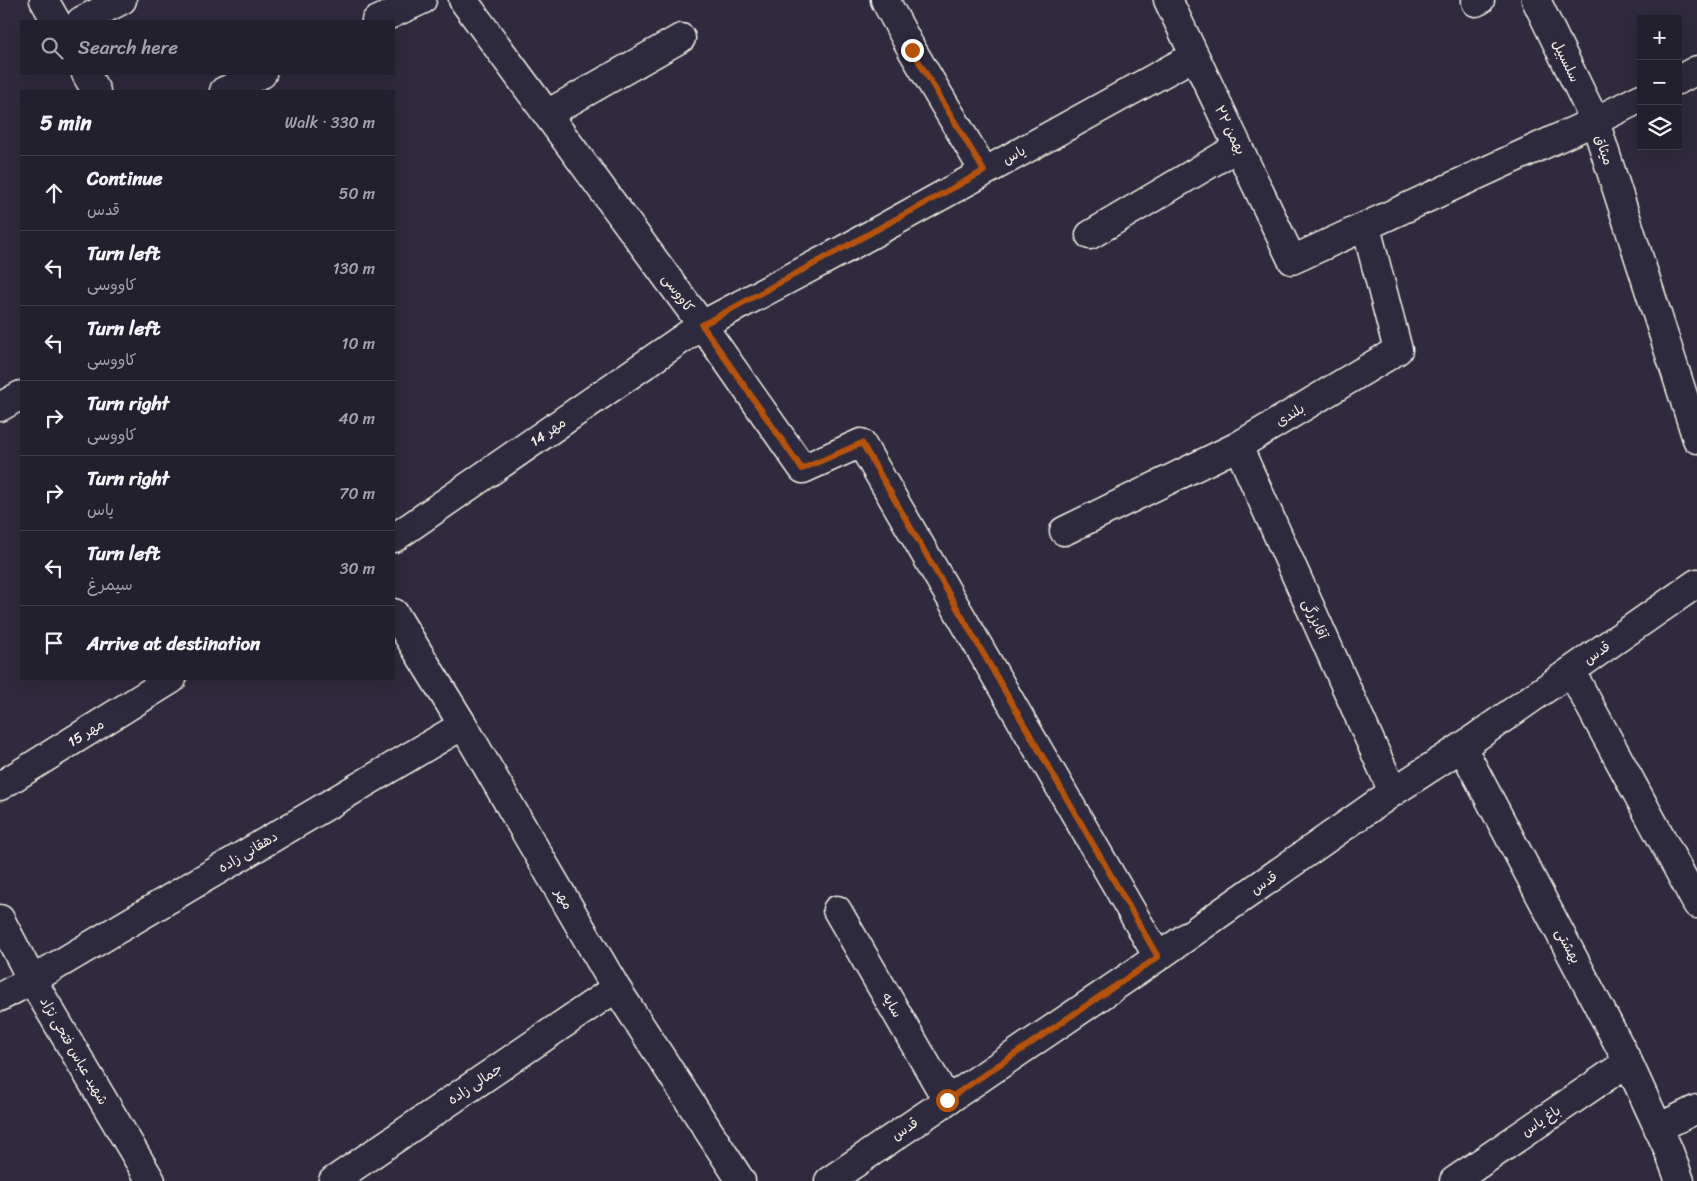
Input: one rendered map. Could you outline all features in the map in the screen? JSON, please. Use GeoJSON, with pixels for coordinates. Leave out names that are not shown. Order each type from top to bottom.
{"type":"FeatureCollection","features":[{"type":"Feature","properties":{"kind":"street"},"geometry":{"type":"LineString","coordinates":[[44,0],[55,20]]}},
{"type":"Feature","properties":{"kind":"street"},"geometry":{"type":"LineString","coordinates":[[83,20],[122,0]]}},
{"type":"Feature","properties":{"kind":"street"},"geometry":{"type":"LineString","coordinates":[[378,20],[422,0]]}},
{"type":"Feature","properties":{"kind":"street","name":"کاووسی"},"geometry":{"type":"LineString","coordinates":[[463,0],[702,325],[802,469],[862,443],[1158,957]]}},
{"type":"Feature","properties":{"kind":"street"},"geometry":{"type":"LineString","coordinates":[[885,0],[912,50],[984,171]]}},
{"type":"Feature","properties":{"kind":"street","name":"۲۲ بهمن"},"geometry":{"type":"LineString","coordinates":[[1168,0],[1292,260]]}},
{"type":"Feature","properties":{"kind":"street","name":"سلسبیل"},"geometry":{"type":"LineString","coordinates":[[1536,0],[1595,121]]}},
{"type":"Feature","properties":{"kind":"street"},"geometry":{"type":"LineString","coordinates":[[547,114],[681,38]]}},
{"type":"Feature","properties":{"kind":"street","name":"یاس"},"geometry":{"type":"LineString","coordinates":[[702,325],[1194,56]]}},
{"type":"Feature","properties":{"kind":"street"},"geometry":{"type":"LineString","coordinates":[[1682,78],[1697,70]]}},
{"type":"Feature","properties":{"kind":"street"},"geometry":{"type":"LineString","coordinates":[[87,75],[95,90]]}},
{"type":"Feature","properties":{"kind":"street"},"geometry":{"type":"LineString","coordinates":[[226,90],[260,75]]}},
{"type":"Feature","properties":{"kind":"street"},"geometry":{"type":"LineString","coordinates":[[1595,121],[1637,100]]}},
{"type":"Feature","properties":{"kind":"street","name":"میثاق"},"geometry":{"type":"LineString","coordinates":[[1292,260],[1595,121],[1697,438]]}},
{"type":"Feature","properties":{"kind":"street"},"geometry":{"type":"LineString","coordinates":[[1090,235],[1238,147]]}},
{"type":"Feature","properties":{"kind":"street","name":"بلندی"},"geometry":{"type":"LineString","coordinates":[[1064,531],[1238,446],[1398,350],[1366,226]]}},
{"type":"Feature","properties":{"kind":"street","name":"مهر 14"},"geometry":{"type":"LineString","coordinates":[[395,537],[702,325]]}},
{"type":"Feature","properties":{"kind":"street"},"geometry":{"type":"LineString","coordinates":[[0,407],[20,396]]}},
{"type":"Feature","properties":{"kind":"street","name":"آقابزرگی"},"geometry":{"type":"LineString","coordinates":[[1238,446],[1393,792]]}},
{"type":"Feature","properties":{"kind":"street","name":"قدس"},"geometry":{"type":"LineString","coordinates":[[829,1181],[1158,957],[1393,792],[1697,583]]}},
{"type":"Feature","properties":{"kind":"street","name":"مهر"},"geometry":{"type":"LineString","coordinates":[[395,614],[464,725],[616,988],[741,1181]]}},
{"type":"Feature","properties":{"kind":"street"},"geometry":{"type":"LineString","coordinates":[[1571,671],[1697,904]]}},
{"type":"Feature","properties":{"kind":"street","name":"مهر 15"},"geometry":{"type":"LineString","coordinates":[[0,786],[170,680]]}},
{"type":"Feature","properties":{"kind":"street","name":"دهقانی زاده"},"geometry":{"type":"LineString","coordinates":[[0,997],[32,980],[464,725]]}},
{"type":"Feature","properties":{"kind":"street","name":"بهشتی"},"geometry":{"type":"LineString","coordinates":[[1462,746],[1628,1062],[1663,1138],[1680,1181]]}},
{"type":"Feature","properties":{"kind":"street","name":"سایه"},"geometry":{"type":"LineString","coordinates":[[837,910],[947,1100]]}},
{"type":"Feature","properties":{"kind":"street","name":"شهید عباس فتحی نژاد"},"geometry":{"type":"LineString","coordinates":[[0,920],[32,980],[151,1181]]}},
{"type":"Feature","properties":{"kind":"street","name":"جمالی زاده"},"geometry":{"type":"LineString","coordinates":[[333,1181],[616,988]]}},
{"type":"Feature","properties":{"kind":"street","name":"باغ یاس"},"geometry":{"type":"LineString","coordinates":[[1454,1181],[1628,1062]]}},
{"type":"Feature","properties":{"kind":"street"},"geometry":{"type":"LineString","coordinates":[[1663,1138],[1697,1109]]}},
{"type":"Feature","properties":{"kind":"route"},"geometry":{"type":"LineString","coordinates":[[912,50],[984,171],[845,249],[702,325],[802,469],[862,443],[1158,957],[947,1100]]}}]}
